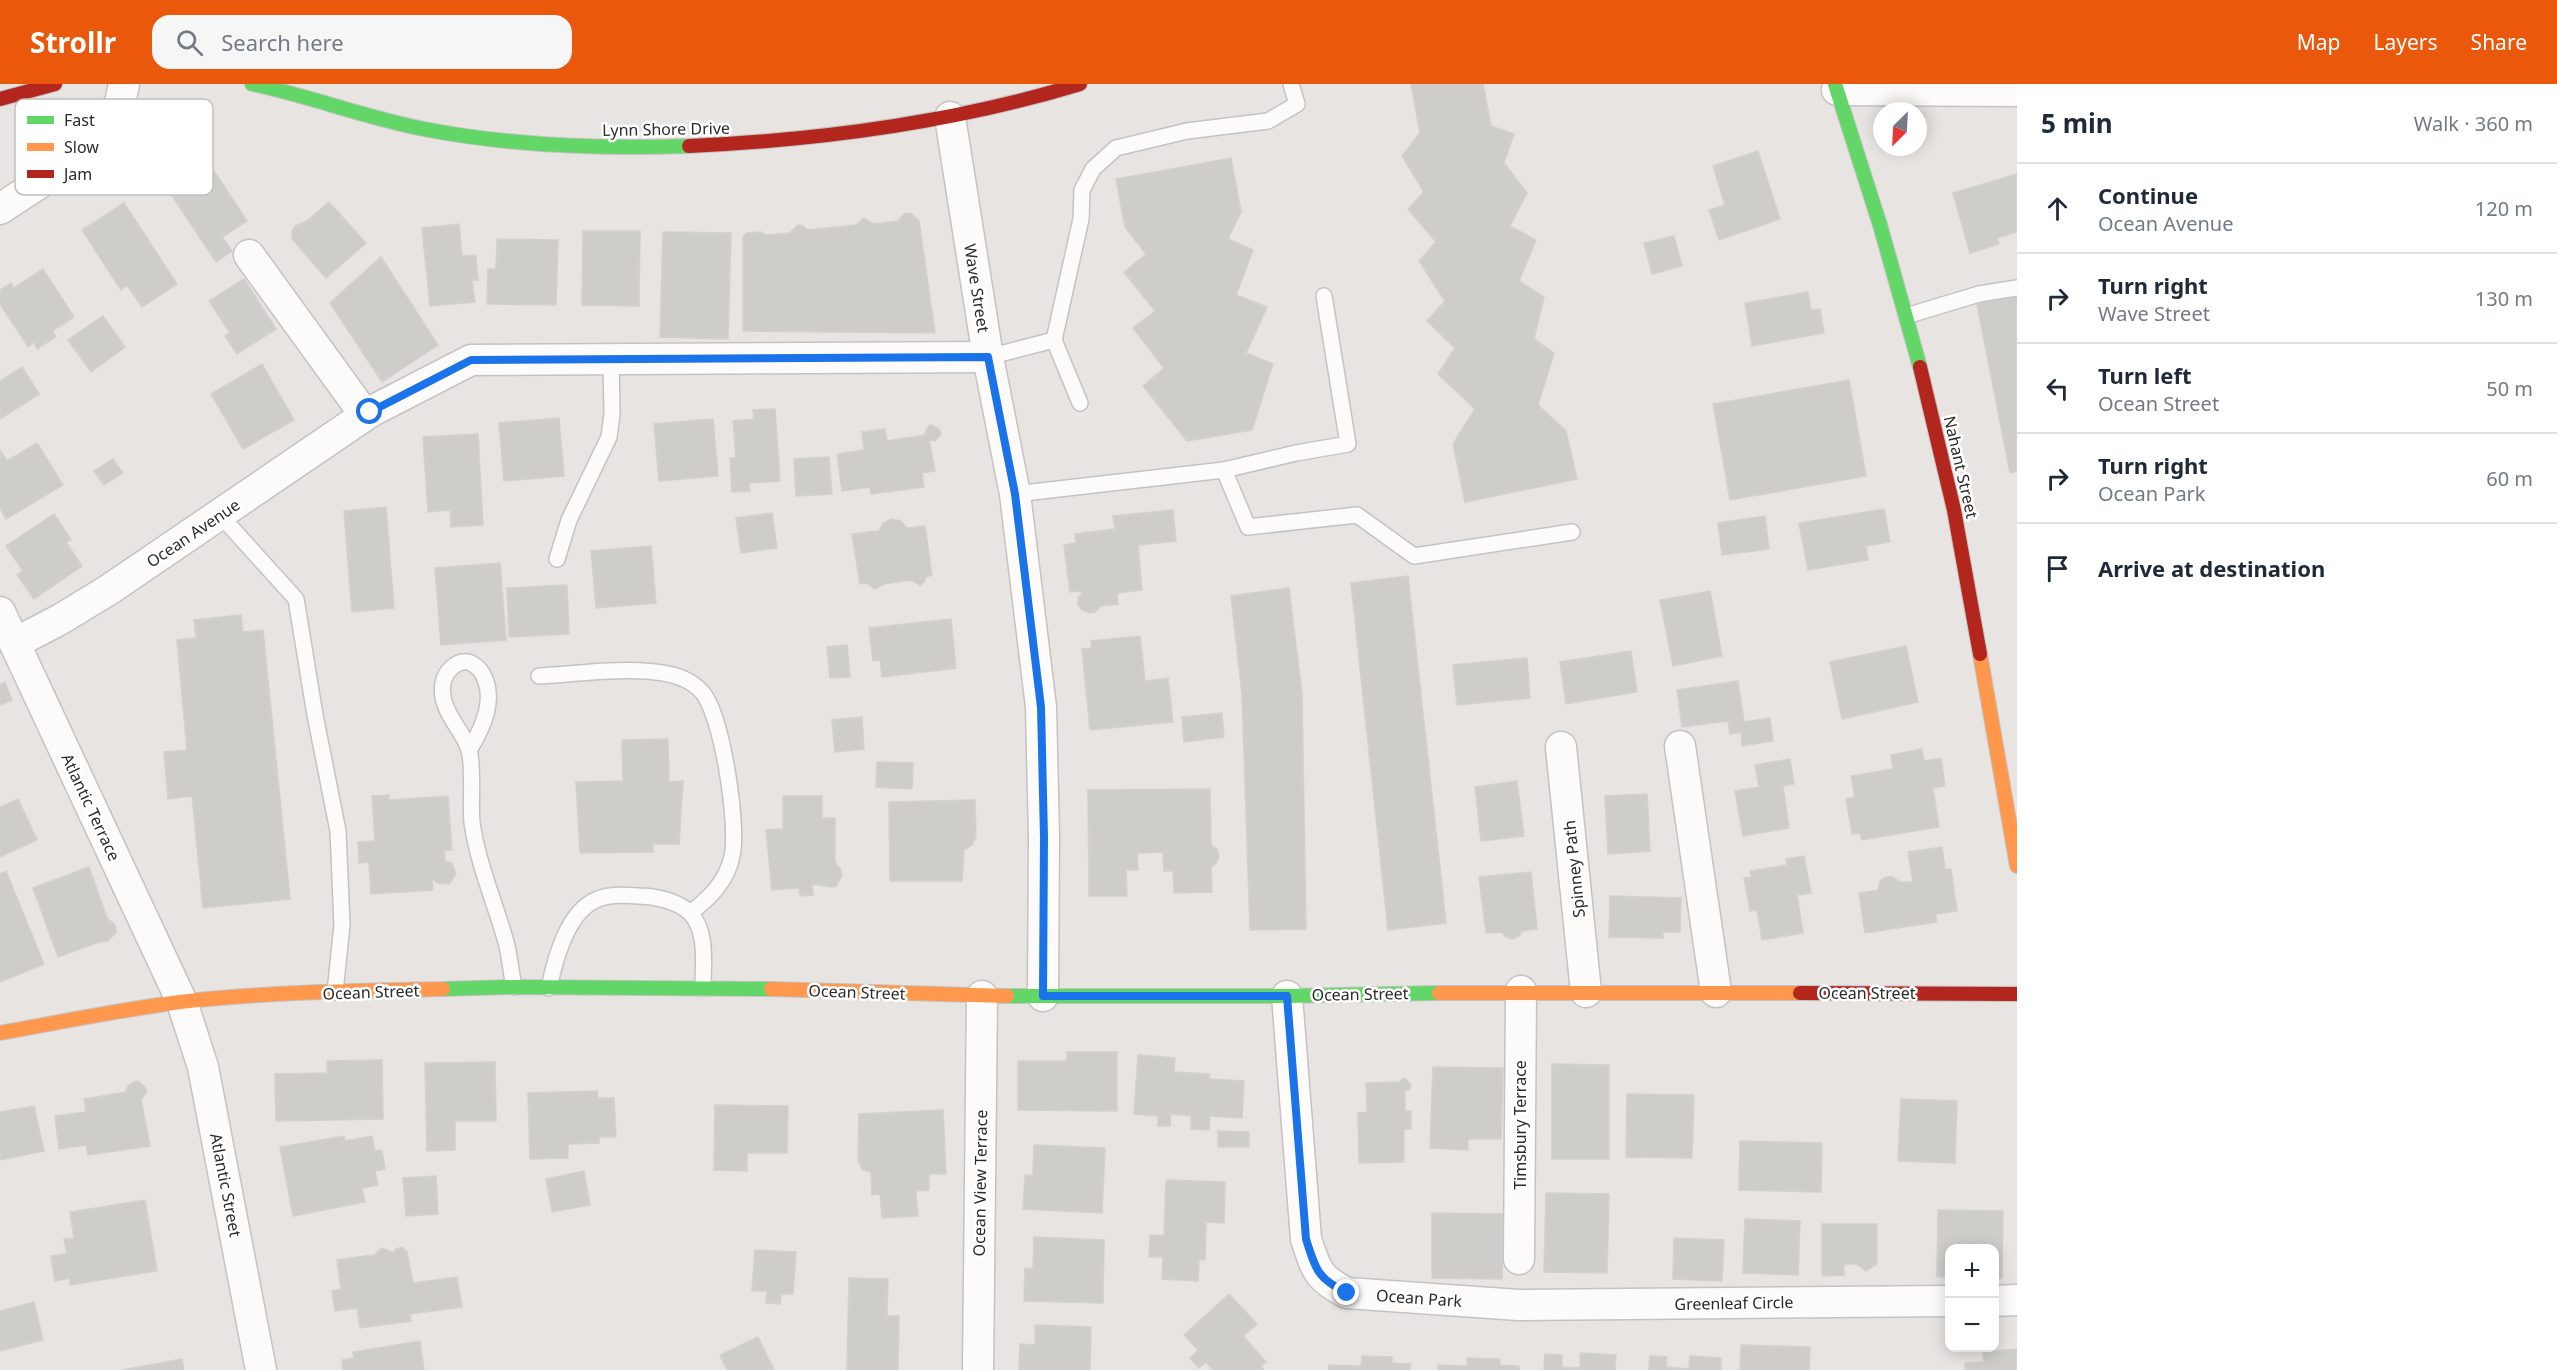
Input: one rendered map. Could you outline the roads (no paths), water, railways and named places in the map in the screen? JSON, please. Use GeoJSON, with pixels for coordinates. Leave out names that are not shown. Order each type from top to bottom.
{"type":"FeatureCollection","features":[{"type":"Feature","properties":{"kind":"main road"},"geometry":{"type":"LineString","coordinates":[[0,99],[55,84]]}},
{"type":"Feature","properties":{"kind":"main road","name":"Lynn Shore Drive"},"geometry":{"type":"LineString","coordinates":[[252,84],[424,129],[535,145],[647,147],[740,144],[821,137],[950,117],[1049,94],[1080,84]]}},
{"type":"Feature","properties":{"kind":"main road","name":"Nahant Street"},"geometry":{"type":"LineString","coordinates":[[1836,87],[1880,225],[1930,404],[1954,510],[2017,866]]}},
{"type":"Feature","properties":{"kind":"main road","name":"Ocean Street"},"geometry":{"type":"LineString","coordinates":[[0,1033],[123,1010],[182,1002],[335,992],[514,987],[703,988],[982,996],[1287,996],[1521,991],[2017,993]]}},
{"type":"Feature","properties":{"kind":"street"},"geometry":{"type":"LineString","coordinates":[[121,99],[124,84]]}},
{"type":"Feature","properties":{"kind":"street"},"geometry":{"type":"LineString","coordinates":[[1836,87],[2017,90]]}},
{"type":"Feature","properties":{"kind":"street","name":"Wave Street"},"geometry":{"type":"LineString","coordinates":[[950,117],[988,357],[1015,494],[1041,707],[1044,837],[1043,996]]}},
{"type":"Feature","properties":{"kind":"street"},"geometry":{"type":"LineString","coordinates":[[0,209],[21,195]]}},
{"type":"Feature","properties":{"kind":"street"},"geometry":{"type":"LineString","coordinates":[[249,255],[365,416]]}},
{"type":"Feature","properties":{"kind":"street","name":"Ocean Avenue"},"geometry":{"type":"LineString","coordinates":[[15,643],[111,589],[365,416],[471,360],[988,357]]}},
{"type":"Feature","properties":{"kind":"street","name":"Atlantic Terrace"},"geometry":{"type":"LineString","coordinates":[[0,612],[182,1002]]}},
{"type":"Feature","properties":{"kind":"street"},"geometry":{"type":"LineString","coordinates":[[1680,746],[1716,992]]}},
{"type":"Feature","properties":{"kind":"street","name":"Spinney Path"},"geometry":{"type":"LineString","coordinates":[[1560,747],[1586,992]]}},
{"type":"Feature","properties":{"kind":"street","name":"Timsbury Terrace"},"geometry":{"type":"LineString","coordinates":[[1520,1259],[1521,991]]}},
{"type":"Feature","properties":{"kind":"street","name":"Ocean View Terrace"},"geometry":{"type":"LineString","coordinates":[[978,1370],[982,996]]}},
{"type":"Feature","properties":{"kind":"street","name":"Ocean Park"},"geometry":{"type":"LineString","coordinates":[[1287,996],[1306,1239],[1314,1264],[1326,1282],[1347,1293],[1519,1305]]}},
{"type":"Feature","properties":{"kind":"street","name":"Atlantic Street"},"geometry":{"type":"LineString","coordinates":[[182,1002],[203,1067],[261,1370]]}},
{"type":"Feature","properties":{"kind":"street"},"geometry":{"type":"LineString","coordinates":[[1999,1301],[2017,1300]]}},
{"type":"Feature","properties":{"kind":"street","name":"Greenleaf Circle"},"geometry":{"type":"LineString","coordinates":[[1519,1305],[1945,1301]]}},
{"type":"Feature","properties":{"kind":"lane"},"geometry":{"type":"LineString","coordinates":[[1080,404],[1054,340],[1081,219],[1082,190],[1093,169],[1116,148],[1187,131],[1268,121],[1297,104],[1291,84]]}},
{"type":"Feature","properties":{"kind":"lane"},"geometry":{"type":"LineString","coordinates":[[1906,316],[1979,294],[2017,288]]}},
{"type":"Feature","properties":{"kind":"lane"},"geometry":{"type":"LineString","coordinates":[[1015,494],[1224,470],[1296,453],[1348,444],[1324,296]]}},
{"type":"Feature","properties":{"kind":"lane"},"geometry":{"type":"LineString","coordinates":[[988,357],[1054,340]]}},
{"type":"Feature","properties":{"kind":"lane"},"geometry":{"type":"LineString","coordinates":[[557,559],[573,511],[609,438],[612,414],[611,359]]}},
{"type":"Feature","properties":{"kind":"lane"},"geometry":{"type":"LineString","coordinates":[[1224,470],[1248,527],[1357,515],[1414,556],[1572,532]]}},
{"type":"Feature","properties":{"kind":"lane"},"geometry":{"type":"LineString","coordinates":[[220,515],[296,599],[315,715],[338,831],[342,924],[335,992]]}},
{"type":"Feature","properties":{"kind":"lane"},"geometry":{"type":"LineString","coordinates":[[469,750],[479,735],[489,697],[487,682],[480,670],[469,662],[457,663],[447,672],[442,684],[444,701],[454,726],[469,750],[472,822],[480,860],[507,944],[514,987]]}},
{"type":"Feature","properties":{"kind":"lane"},"geometry":{"type":"LineString","coordinates":[[539,675],[663,672],[685,679],[702,692],[713,711],[730,784],[735,827],[732,856],[723,881],[708,900],[690,913]]}},
{"type":"Feature","properties":{"kind":"lane"},"geometry":{"type":"LineString","coordinates":[[1998,759],[2017,757]]}},
{"type":"Feature","properties":{"kind":"lane"},"geometry":{"type":"LineString","coordinates":[[549,988],[563,937],[578,915],[597,899],[622,895],[652,896],[673,903],[690,913],[700,932],[703,953],[703,988]]}}]}
